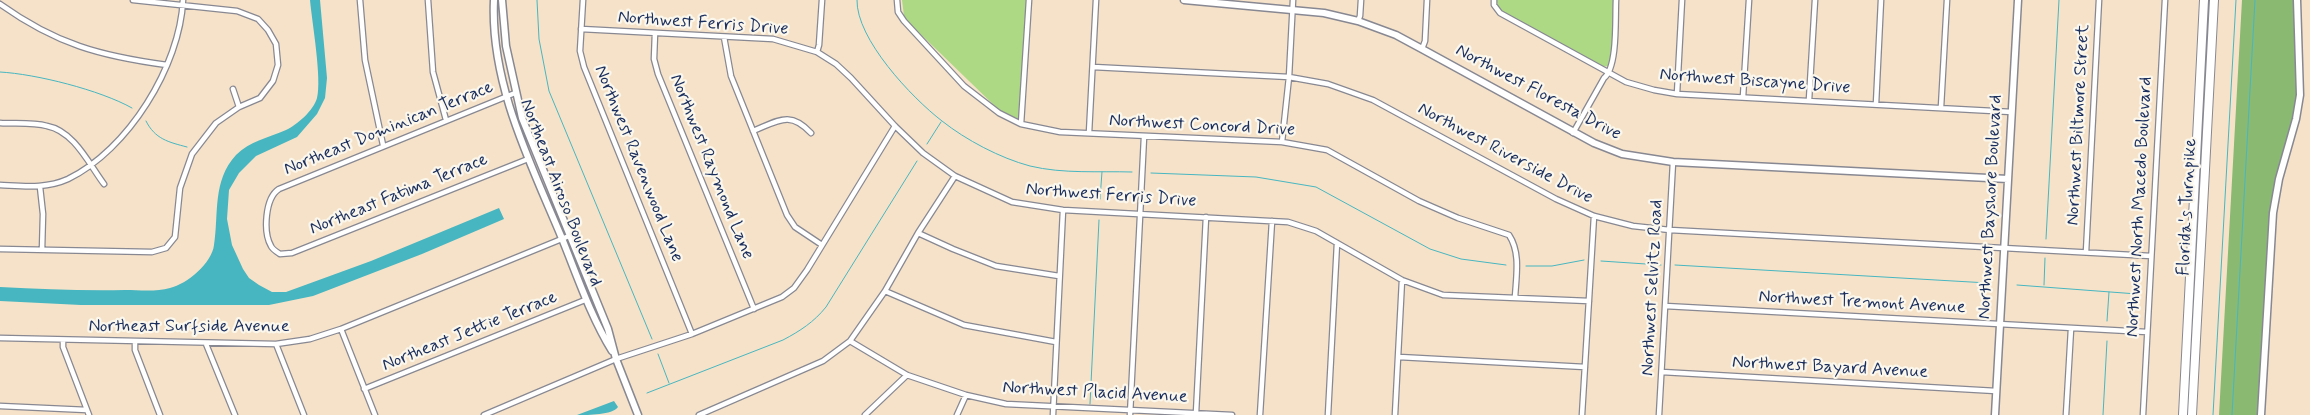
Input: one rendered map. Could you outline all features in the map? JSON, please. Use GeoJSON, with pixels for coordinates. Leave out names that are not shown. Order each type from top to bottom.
{"type":"FeatureCollection","features":[{"type":"Feature","properties":{"kind":"highway","name":"Florida's Turnpike"},"geometry":{"type":"LineString","coordinates":[[2182,415],[2204,0]]}},
{"type":"Feature","properties":{"kind":"highway","name":"Florida's Turnpike"},"geometry":{"type":"LineString","coordinates":[[2192,415],[2214,0]]}},
{"type":"Feature","properties":{"kind":"street"},"geometry":{"type":"LineString","coordinates":[[0,249],[152,252],[166,248],[175,237],[180,188],[192,154],[216,123],[239,107],[260,98],[273,81],[278,65],[276,44],[268,30],[258,20],[237,11],[133,0]]}},
{"type":"Feature","properties":{"kind":"street"},"geometry":{"type":"LineString","coordinates":[[0,185],[40,187],[66,180],[90,166],[132,124],[153,96],[167,64],[176,41],[183,0]]}},
{"type":"Feature","properties":{"kind":"street"},"geometry":{"type":"LineString","coordinates":[[360,0],[365,60],[383,145]]}},
{"type":"Feature","properties":{"kind":"street"},"geometry":{"type":"LineString","coordinates":[[428,0],[433,72],[446,120]]}},
{"type":"Feature","properties":{"kind":"street","name":"Northeast Airoso Boulevard"},"geometry":{"type":"LineString","coordinates":[[494,0],[497,49],[506,96],[528,159],[608,329],[616,359],[638,415]]}},
{"type":"Feature","properties":{"kind":"street","name":"Northeast Airoso Boulevard"},"geometry":{"type":"LineString","coordinates":[[502,0],[506,46],[515,93],[585,300],[600,332],[616,359]]}},
{"type":"Feature","properties":{"kind":"street","name":"Northwest Ravenwood Lane"},"geometry":{"type":"LineString","coordinates":[[582,0],[580,51],[584,67],[692,334]]}},
{"type":"Feature","properties":{"kind":"street"},"geometry":{"type":"LineString","coordinates":[[816,52],[819,45],[822,0]]}},
{"type":"Feature","properties":{"kind":"street","name":"Northwest Concord Drive"},"geometry":{"type":"LineString","coordinates":[[897,0],[898,12],[904,21],[964,86],[998,113],[1022,124],[1060,132],[1282,142],[1326,150],[1420,201],[1458,218],[1509,235],[1514,242],[1517,254],[1515,298]]}},
{"type":"Feature","properties":{"kind":"street"},"geometry":{"type":"LineString","coordinates":[[1022,124],[1029,0]]}},
{"type":"Feature","properties":{"kind":"street"},"geometry":{"type":"LineString","coordinates":[[1089,133],[1096,0]]}},
{"type":"Feature","properties":{"kind":"street","name":"Northwest Floresta Drive"},"geometry":{"type":"LineString","coordinates":[[1184,0],[1228,2],[1324,13],[1358,21],[1396,35],[1573,133],[1622,154],[1674,162],[2008,179]]}},
{"type":"Feature","properties":{"kind":"street"},"geometry":{"type":"LineString","coordinates":[[1282,142],[1289,77],[1294,0]]}},
{"type":"Feature","properties":{"kind":"street"},"geometry":{"type":"LineString","coordinates":[[1358,21],[1361,0]]}},
{"type":"Feature","properties":{"kind":"street"},"geometry":{"type":"LineString","coordinates":[[1422,49],[1425,41],[1427,0]]}},
{"type":"Feature","properties":{"kind":"street","name":"Northwest Biscayne Drive"},"geometry":{"type":"LineString","coordinates":[[1494,0],[1494,5],[1500,13],[1610,74],[1626,82],[1654,90],[1677,94],[2012,112]]}},
{"type":"Feature","properties":{"kind":"street"},"geometry":{"type":"LineString","coordinates":[[1573,133],[1604,78],[1610,74],[1613,64],[1616,0]]}},
{"type":"Feature","properties":{"kind":"street"},"geometry":{"type":"LineString","coordinates":[[1677,94],[1682,0]]}},
{"type":"Feature","properties":{"kind":"street"},"geometry":{"type":"LineString","coordinates":[[1743,97],[1749,0]]}},
{"type":"Feature","properties":{"kind":"street"},"geometry":{"type":"LineString","coordinates":[[1809,100],[1815,0]]}},
{"type":"Feature","properties":{"kind":"street"},"geometry":{"type":"LineString","coordinates":[[1876,104],[1881,0]]}},
{"type":"Feature","properties":{"kind":"street"},"geometry":{"type":"LineString","coordinates":[[1941,107],[1947,0]]}},
{"type":"Feature","properties":{"kind":"street","name":"Northwest Bayshore Boulevard"},"geometry":{"type":"LineString","coordinates":[[1995,415],[2018,0]]}},
{"type":"Feature","properties":{"kind":"street","name":"Northwest Biltmore Street"},"geometry":{"type":"LineString","coordinates":[[2086,252],[2099,0]]}},
{"type":"Feature","properties":{"kind":"street","name":"Northwest North Macedo Boulevard"},"geometry":{"type":"LineString","coordinates":[[2142,415],[2165,0]]}},
{"type":"Feature","properties":{"kind":"street"},"geometry":{"type":"LineString","coordinates":[[2261,415],[2273,213],[2279,179],[2296,119],[2300,95],[2297,0]]}},
{"type":"Feature","properties":{"kind":"street"},"geometry":{"type":"LineString","coordinates":[[0,4],[23,21],[83,48],[118,58],[167,64]]}},
{"type":"Feature","properties":{"kind":"street","name":"Northwest Ferris Drive"},"geometry":{"type":"LineString","coordinates":[[581,29],[773,39],[816,52],[836,64],[851,78],[922,153],[955,176],[1012,202],[1063,210],[1272,221],[1302,226],[1337,243],[1402,280],[1442,295],[1589,302]]}},
{"type":"Feature","properties":{"kind":"street","name":"Northwest Raymond Lane"},"geometry":{"type":"LineString","coordinates":[[655,34],[654,59],[658,74],[754,309]]}},
{"type":"Feature","properties":{"kind":"street"},"geometry":{"type":"LineString","coordinates":[[724,37],[731,76],[787,215],[795,227],[822,246]]}},
{"type":"Feature","properties":{"kind":"street","name":"Northwest Riverside Drive"},"geometry":{"type":"LineString","coordinates":[[1093,67],[1289,77],[1328,84],[1373,100],[1556,200],[1594,216],[1633,226],[1670,230],[2151,256]]}},
{"type":"Feature","properties":{"kind":"street"},"geometry":{"type":"LineString","coordinates":[[233,89],[239,107]]}},
{"type":"Feature","properties":{"kind":"street","name":"Northeast Dominican Terrace"},"geometry":{"type":"LineString","coordinates":[[280,254],[271,247],[267,233],[269,204],[274,192],[383,145],[515,93]]}},
{"type":"Feature","properties":{"kind":"street"},"geometry":{"type":"LineString","coordinates":[[753,131],[790,118],[800,122],[810,133]]}},
{"type":"Feature","properties":{"kind":"street"},"geometry":{"type":"LineString","coordinates":[[0,123],[46,125],[61,130],[72,140],[104,184]]}},
{"type":"Feature","properties":{"kind":"street"},"geometry":{"type":"LineString","coordinates":[[484,415],[616,359],[692,334],[782,297],[794,288],[822,246],[895,126]]}},
{"type":"Feature","properties":{"kind":"street"},"geometry":{"type":"LineString","coordinates":[[1130,413],[1144,137]]}},
{"type":"Feature","properties":{"kind":"street","name":"Northeast Fatima Terrace"},"geometry":{"type":"LineString","coordinates":[[280,254],[292,253],[528,159]]}},
{"type":"Feature","properties":{"kind":"street","name":"Northwest Selvitz Road"},"geometry":{"type":"LineString","coordinates":[[1659,415],[1674,162]]}},
{"type":"Feature","properties":{"kind":"street"},"geometry":{"type":"LineString","coordinates":[[699,415],[823,361],[850,341],[886,291],[918,233],[955,176]]}},
{"type":"Feature","properties":{"kind":"street"},"geometry":{"type":"LineString","coordinates":[[40,187],[43,214],[42,250]]}},
{"type":"Feature","properties":{"kind":"street"},"geometry":{"type":"LineString","coordinates":[[1053,415],[1063,210]]}},
{"type":"Feature","properties":{"kind":"street"},"geometry":{"type":"LineString","coordinates":[[1582,415],[1594,216]]}},
{"type":"Feature","properties":{"kind":"street"},"geometry":{"type":"LineString","coordinates":[[1196,413],[1206,217]]}},
{"type":"Feature","properties":{"kind":"street"},"geometry":{"type":"LineString","coordinates":[[1260,415],[1272,221]]}},
{"type":"Feature","properties":{"kind":"street"},"geometry":{"type":"LineString","coordinates":[[918,233],[996,266],[1059,276]]}},
{"type":"Feature","properties":{"kind":"street","name":"Northeast Surfside Avenue"},"geometry":{"type":"LineString","coordinates":[[0,338],[206,344],[276,344],[310,339],[341,329],[565,237]]}},
{"type":"Feature","properties":{"kind":"street"},"geometry":{"type":"LineString","coordinates":[[1328,415],[1337,243]]}},
{"type":"Feature","properties":{"kind":"street"},"geometry":{"type":"LineString","coordinates":[[1395,415],[1402,280]]}},
{"type":"Feature","properties":{"kind":"street"},"geometry":{"type":"LineString","coordinates":[[886,291],[964,325],[1056,342]]}},
{"type":"Feature","properties":{"kind":"street","name":"Northeast Jettie Terrace"},"geometry":{"type":"LineString","coordinates":[[364,389],[585,300]]}},
{"type":"Feature","properties":{"kind":"street","name":"Northwest Tremont Avenue"},"geometry":{"type":"LineString","coordinates":[[1665,306],[2147,332]]}},
{"type":"Feature","properties":{"kind":"street"},"geometry":{"type":"LineString","coordinates":[[341,329],[375,415]]}},
{"type":"Feature","properties":{"kind":"street"},"geometry":{"type":"LineString","coordinates":[[2066,415],[2071,329]]}},
{"type":"Feature","properties":{"kind":"street"},"geometry":{"type":"LineString","coordinates":[[0,406],[88,413],[63,347],[63,341]]}},
{"type":"Feature","properties":{"kind":"street","name":"Northwest Placid Avenue"},"geometry":{"type":"LineString","coordinates":[[850,341],[907,374],[966,395],[1006,404],[1130,413],[1232,415]]}},
{"type":"Feature","properties":{"kind":"street"},"geometry":{"type":"LineString","coordinates":[[135,343],[135,350],[160,415]]}},
{"type":"Feature","properties":{"kind":"street"},"geometry":{"type":"LineString","coordinates":[[206,344],[234,415]]}},
{"type":"Feature","properties":{"kind":"street"},"geometry":{"type":"LineString","coordinates":[[276,344],[304,415]]}},
{"type":"Feature","properties":{"kind":"street"},"geometry":{"type":"LineString","coordinates":[[1399,357],[1585,367]]}},
{"type":"Feature","properties":{"kind":"street","name":"Northwest Bayard Avenue"},"geometry":{"type":"LineString","coordinates":[[1662,372],[1996,390]]}},
{"type":"Feature","properties":{"kind":"street"},"geometry":{"type":"LineString","coordinates":[[864,415],[907,374]]}},
{"type":"Feature","properties":{"kind":"street"},"geometry":{"type":"LineString","coordinates":[[957,415],[966,395]]}},
{"type":"Feature","properties":{"kind":"street"},"geometry":{"type":"LineString","coordinates":[[712,409],[715,415]]}},
{"type":"Feature","properties":{"kind":"green space"},"geometry":{"type":"Polygon","coordinates":[[[902,0],[1026,0],[1019,119],[1000,111],[908,22],[904,16],[902,0]]]}},
{"type":"Feature","properties":{"kind":"green space"},"geometry":{"type":"Polygon","coordinates":[[[1496,0],[1614,0],[1611,62],[1609,66],[1602,67],[1500,10],[1496,0]]]}},
{"type":"Feature","properties":{"kind":"green space"},"geometry":{"type":"Polygon","coordinates":[[[2242,0],[2295,0],[2297,94],[2294,119],[2276,178],[2271,213],[2259,415],[2219,415],[2242,0]]]}},
{"type":"Feature","properties":{"kind":"water"},"geometry":{"type":"Polygon","coordinates":[[[310,0],[320,0],[327,78],[325,98],[317,114],[297,137],[256,156],[239,173],[229,190],[227,219],[232,245],[249,278],[272,292],[286,292],[371,261],[499,208],[504,219],[422,254],[313,296],[269,305],[81,305],[0,301],[0,287],[78,290],[159,290],[177,286],[198,272],[209,259],[214,245],[218,198],[223,176],[228,165],[247,146],[295,125],[309,112],[315,103],[318,78],[310,0]]]}},
{"type":"Feature","properties":{"kind":"water"},"geometry":{"type":"Polygon","coordinates":[[[614,401],[618,407],[611,412],[577,415],[614,401]]]}},
{"type":"Feature","properties":{"kind":"waterway"},"geometry":{"type":"LineString","coordinates":[[537,0],[539,39],[549,91],[652,339]]}},
{"type":"Feature","properties":{"kind":"waterway"},"geometry":{"type":"LineString","coordinates":[[857,0],[859,15],[866,32],[888,66],[916,98],[942,121],[962,135],[995,153],[1019,163],[1043,169],[1132,172]]}},
{"type":"Feature","properties":{"kind":"waterway"},"geometry":{"type":"LineString","coordinates":[[2046,239],[2059,0]]}},
{"type":"Feature","properties":{"kind":"waterway"},"geometry":{"type":"LineString","coordinates":[[2213,415],[2236,0]]}},
{"type":"Feature","properties":{"kind":"waterway"},"geometry":{"type":"LineString","coordinates":[[2232,415],[2255,0]]}},
{"type":"Feature","properties":{"kind":"waterway"},"geometry":{"type":"LineString","coordinates":[[0,72],[15,73],[68,84],[103,95],[132,108]]}},
{"type":"Feature","properties":{"kind":"waterway"},"geometry":{"type":"LineString","coordinates":[[146,121],[158,136],[187,147]]}},
{"type":"Feature","properties":{"kind":"waterway"},"geometry":{"type":"LineString","coordinates":[[927,144],[941,122]]}},
{"type":"Feature","properties":{"kind":"waterway"},"geometry":{"type":"LineString","coordinates":[[647,393],[783,340],[812,322],[826,307],[917,161]]}},
{"type":"Feature","properties":{"kind":"waterway"},"geometry":{"type":"LineString","coordinates":[[1100,199],[1102,172]]}},
{"type":"Feature","properties":{"kind":"waterway"},"geometry":{"type":"LineString","coordinates":[[1151,173],[1256,177],[1316,187],[1430,249],[1461,259],[1506,265]]}},
{"type":"Feature","properties":{"kind":"waterway"},"geometry":{"type":"LineString","coordinates":[[1090,404],[1099,220]]}},
{"type":"Feature","properties":{"kind":"waterway"},"geometry":{"type":"LineString","coordinates":[[2044,285],[2045,258]]}},
{"type":"Feature","properties":{"kind":"waterway"},"geometry":{"type":"LineString","coordinates":[[1526,266],[1552,266],[1584,260]]}},
{"type":"Feature","properties":{"kind":"waterway"},"geometry":{"type":"LineString","coordinates":[[1601,261],[1661,265]]}},
{"type":"Feature","properties":{"kind":"waterway"},"geometry":{"type":"LineString","coordinates":[[1675,265],[1988,283]]}},
{"type":"Feature","properties":{"kind":"waterway"},"geometry":{"type":"LineString","coordinates":[[2017,285],[2137,294]]}},
{"type":"Feature","properties":{"kind":"waterway"},"geometry":{"type":"LineString","coordinates":[[2107,321],[2109,292]]}},
{"type":"Feature","properties":{"kind":"waterway"},"geometry":{"type":"LineString","coordinates":[[2103,415],[2107,341]]}},
{"type":"Feature","properties":{"kind":"waterway"},"geometry":{"type":"LineString","coordinates":[[658,354],[669,383]]}}]}
